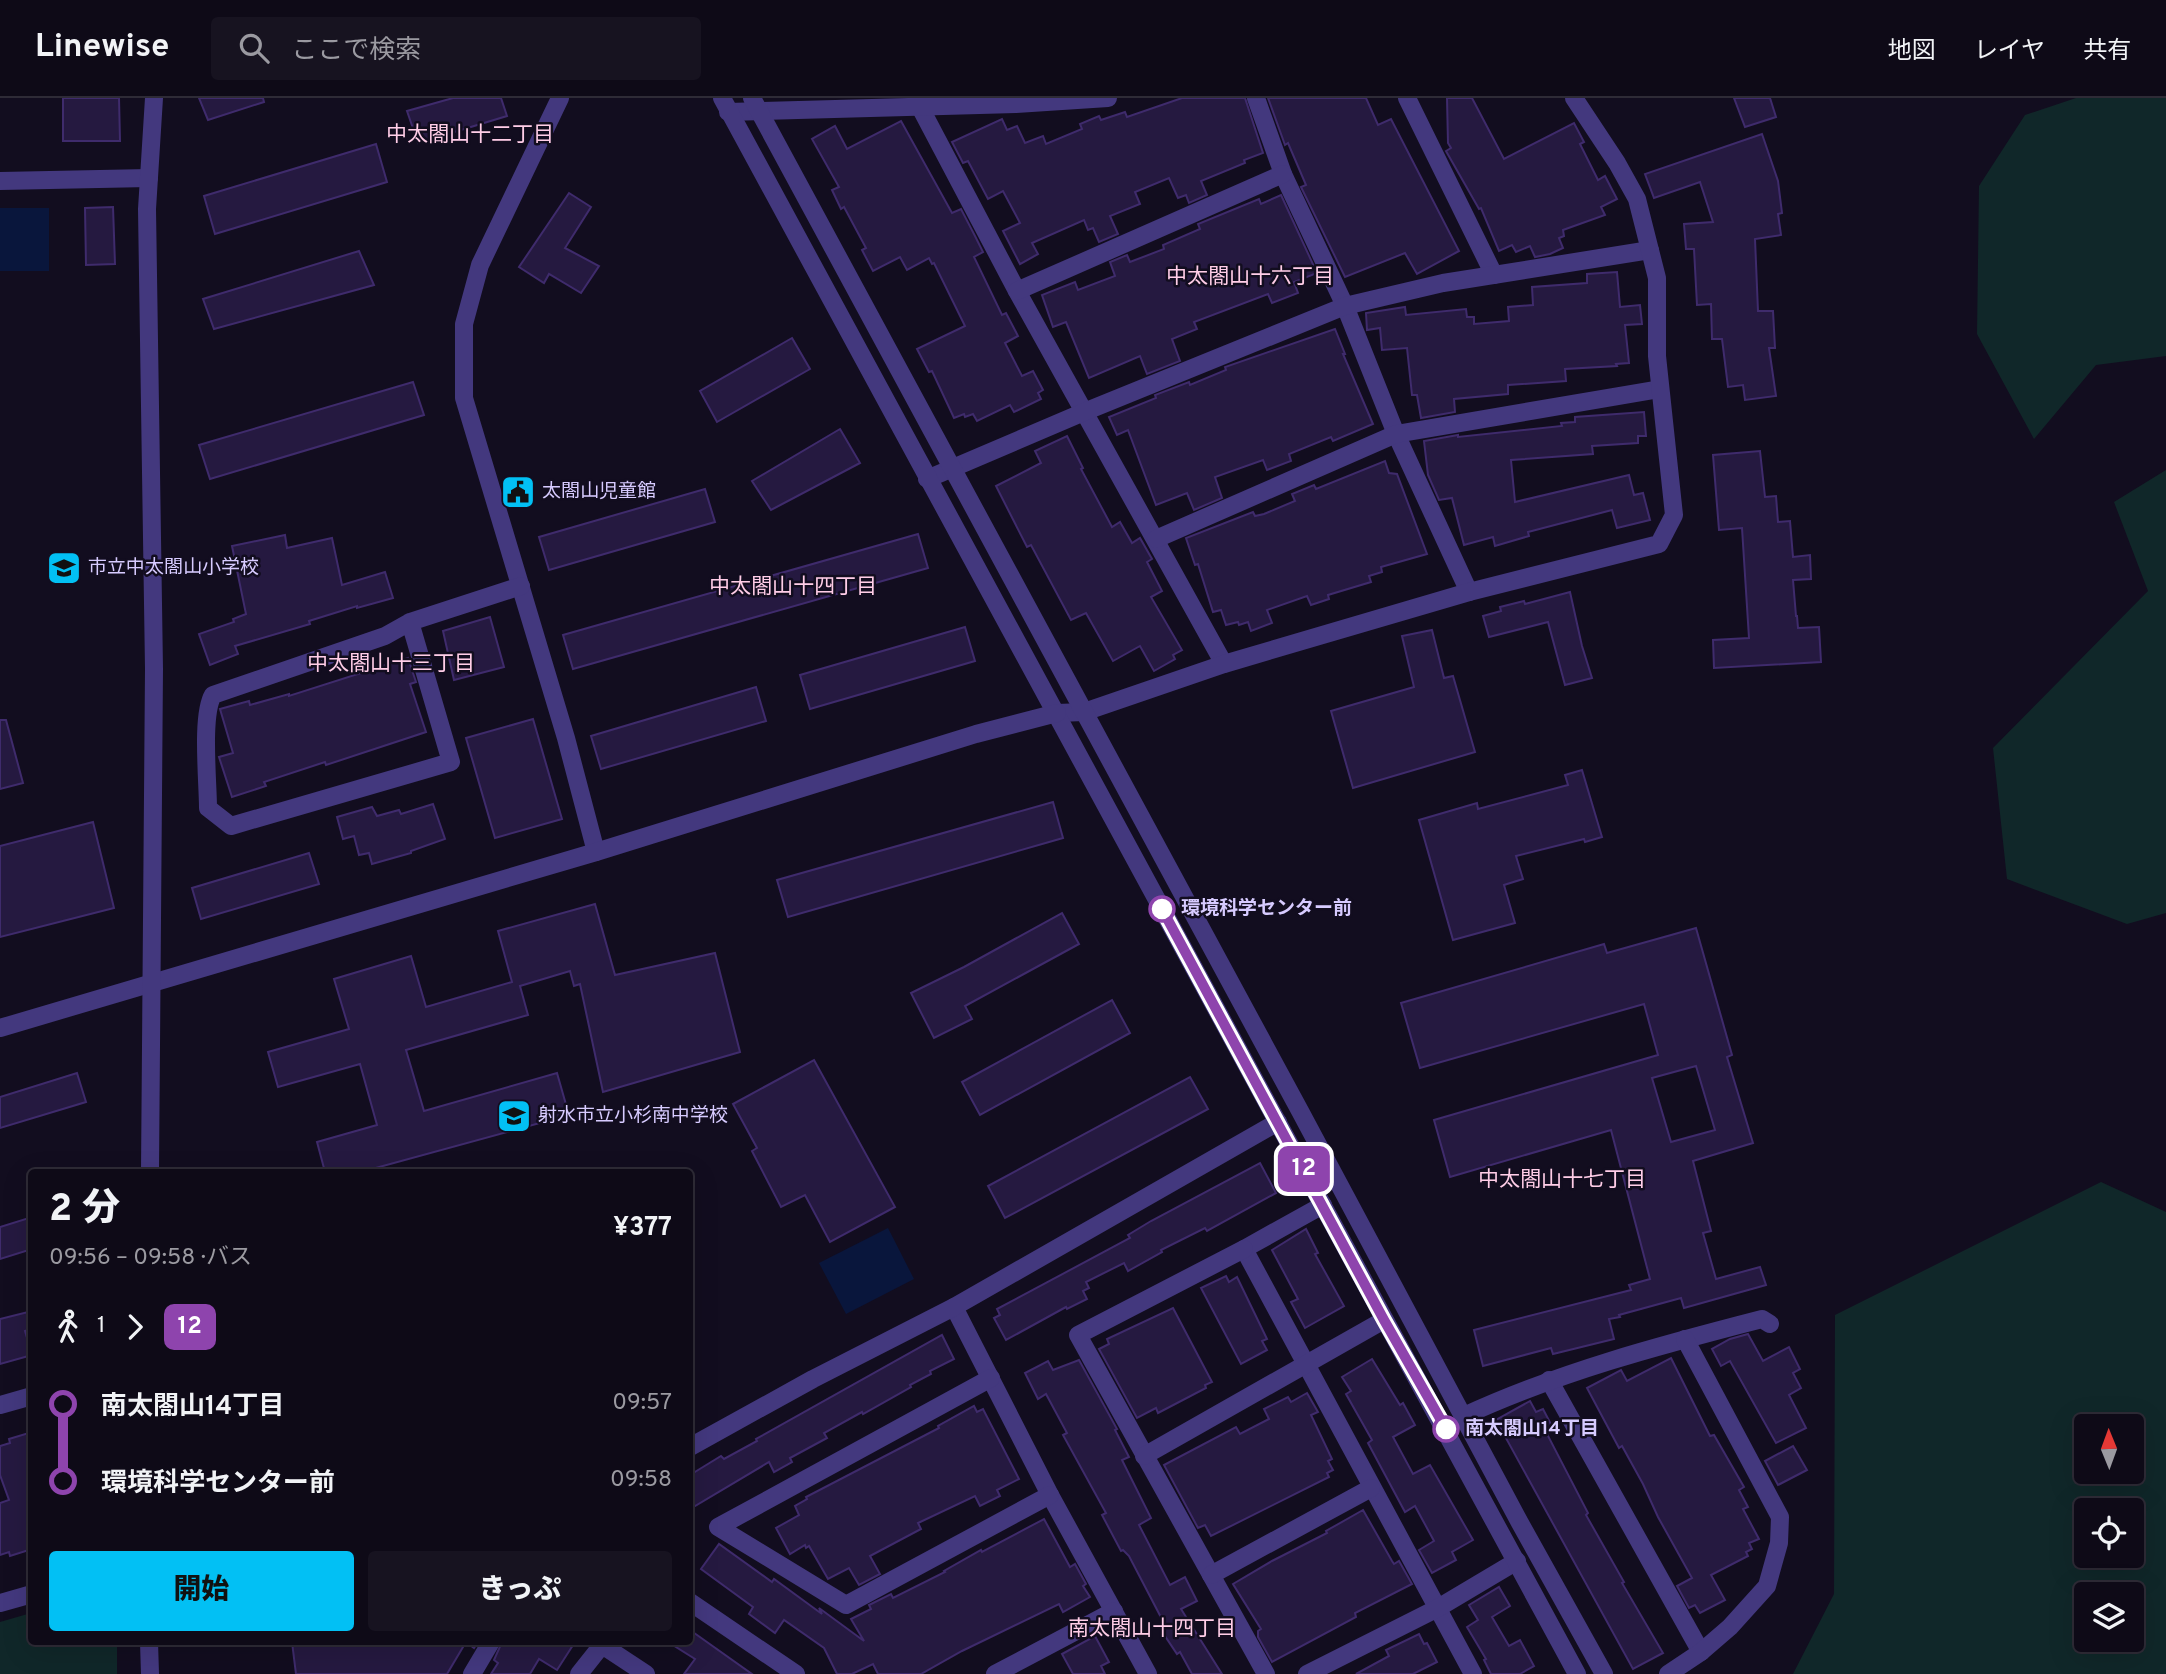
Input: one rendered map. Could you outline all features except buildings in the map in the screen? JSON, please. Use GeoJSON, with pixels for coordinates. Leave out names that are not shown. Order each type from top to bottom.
{"type":"FeatureCollection","features":[{"type":"Feature","properties":{"kind":"street"},"geometry":{"type":"LineString","coordinates":[[150,1169],[154,668],[147,209],[154,98]]}},
{"type":"Feature","properties":{"kind":"street"},"geometry":{"type":"LineString","coordinates":[[560,98],[480,265],[464,324],[464,398],[566,738],[596,852]]}},
{"type":"Feature","properties":{"kind":"street"},"geometry":{"type":"LineString","coordinates":[[1108,98],[920,107],[725,105],[1577,1674]]}},
{"type":"Feature","properties":{"kind":"street"},"geometry":{"type":"LineString","coordinates":[[1256,98],[1283,174],[1345,306],[1396,434],[1469,592]]}},
{"type":"Feature","properties":{"kind":"street"},"geometry":{"type":"LineString","coordinates":[[1407,98],[1494,275]]}},
{"type":"Feature","properties":{"kind":"street"},"geometry":{"type":"LineString","coordinates":[[0,1028],[596,852],[976,734],[1057,713],[1084,712],[1224,664],[1469,592],[1659,544],[1674,515],[1657,356],[1657,278],[1637,199],[1574,98]]}},
{"type":"Feature","properties":{"kind":"street"},"geometry":{"type":"LineString","coordinates":[[756,105],[1604,1674]]}},
{"type":"Feature","properties":{"kind":"street"},"geometry":{"type":"LineString","coordinates":[[920,107],[1017,291],[1224,664]]}},
{"type":"Feature","properties":{"kind":"street"},"geometry":{"type":"LineString","coordinates":[[1017,291],[1283,174]]}},
{"type":"Feature","properties":{"kind":"street"},"geometry":{"type":"LineString","coordinates":[[0,181],[149,178]]}},
{"type":"Feature","properties":{"kind":"street"},"geometry":{"type":"LineString","coordinates":[[927,479],[1345,306],[1443,283],[1650,250]]}},
{"type":"Feature","properties":{"kind":"street"},"geometry":{"type":"LineString","coordinates":[[1156,538],[1396,434],[1661,388]]}},
{"type":"Feature","properties":{"kind":"street"},"geometry":{"type":"LineString","coordinates":[[410,622],[451,762],[231,826],[208,808],[207,724],[210,698],[213,695],[385,636],[410,622],[521,586]]}},
{"type":"Feature","properties":{"kind":"street"},"geometry":{"type":"LineString","coordinates":[[693,1445],[813,1379],[954,1307],[1278,1122]]}},
{"type":"Feature","properties":{"kind":"street"},"geometry":{"type":"LineString","coordinates":[[1266,1674],[1078,1335],[1323,1205]]}},
{"type":"Feature","properties":{"kind":"street"},"geometry":{"type":"LineString","coordinates":[[1244,1249],[1437,1608],[1469,1673]]}},
{"type":"Feature","properties":{"kind":"street"},"geometry":{"type":"LineString","coordinates":[[954,1307],[1050,1495],[1148,1674]]}},
{"type":"Feature","properties":{"kind":"street"},"geometry":{"type":"LineString","coordinates":[[1464,1416],[1549,1380],[1685,1339],[1762,1319],[1770,1324]]}},
{"type":"Feature","properties":{"kind":"street"},"geometry":{"type":"LineString","coordinates":[[1144,1455],[1384,1320]]}},
{"type":"Feature","properties":{"kind":"street"},"geometry":{"type":"LineString","coordinates":[[1668,1674],[1701,1652],[1730,1627],[1767,1586],[1779,1543],[1780,1517],[1685,1339]]}},
{"type":"Feature","properties":{"kind":"street"},"geometry":{"type":"LineString","coordinates":[[991,1378],[718,1527],[846,1605],[1050,1495]]}},
{"type":"Feature","properties":{"kind":"street"},"geometry":{"type":"LineString","coordinates":[[1549,1380],[1701,1652]]}},
{"type":"Feature","properties":{"kind":"street"},"geometry":{"type":"LineString","coordinates":[[0,1405],[28,1397]]}},
{"type":"Feature","properties":{"kind":"street"},"geometry":{"type":"LineString","coordinates":[[1210,1575],[1371,1488]]}},
{"type":"Feature","properties":{"kind":"street"},"geometry":{"type":"LineString","coordinates":[[1307,1674],[1437,1608],[1517,1561]]}},
{"type":"Feature","properties":{"kind":"street"},"geometry":{"type":"LineString","coordinates":[[0,1603],[28,1595]]}},
{"type":"Feature","properties":{"kind":"street"},"geometry":{"type":"LineString","coordinates":[[693,1604],[784,1671]]}},
{"type":"Feature","properties":{"kind":"street"},"geometry":{"type":"LineString","coordinates":[[995,1674],[1114,1611]]}},
{"type":"Feature","properties":{"kind":"street"},"geometry":{"type":"LineString","coordinates":[[149,1645],[150,1674]]}},
{"type":"Feature","properties":{"kind":"street"},"geometry":{"type":"LineString","coordinates":[[472,1674],[489,1645]]}},
{"type":"Feature","properties":{"kind":"street"},"geometry":{"type":"LineString","coordinates":[[579,1674],[602,1646],[646,1674]]}},
{"type":"Feature","properties":{"kind":"green space"},"geometry":{"type":"Polygon","coordinates":[[[2076,98],[2166,98],[2166,356],[2096,365],[2034,439],[1977,334],[1979,186],[2025,115],[2076,98]]]}},
{"type":"Feature","properties":{"kind":"green space"},"geometry":{"type":"Polygon","coordinates":[[[2166,470],[2166,913],[2127,924],[2007,879],[1993,748],[2148,591],[2114,502],[2166,470]]]}},
{"type":"Feature","properties":{"kind":"green space"},"geometry":{"type":"Polygon","coordinates":[[[2101,1182],[2166,1212],[2166,1674],[1793,1674],[1834,1594],[1835,1315],[2101,1182]]]}},
{"type":"Feature","properties":{"kind":"green space"},"geometry":{"type":"Polygon","coordinates":[[[28,1614],[28,1645],[117,1645],[117,1674],[0,1674],[0,1622],[28,1614]]]}},
{"type":"Feature","properties":{"kind":"water"},"geometry":{"type":"Polygon","coordinates":[[[0,208],[49,208],[49,271],[0,271],[0,208]]]}},
{"type":"Feature","properties":{"kind":"water"},"geometry":{"type":"Polygon","coordinates":[[[888,1228],[914,1279],[846,1314],[819,1263],[888,1228]]]}},
{"type":"Feature","properties":{"kind":"bus line","name":"12"},"geometry":{"type":"LineString","coordinates":[[1162,909],[1384,1320],[1446,1429]]}},
{"type":"Feature","properties":{"kind":"place","name":"太閤山児童館"},"geometry":{"type":"Point","coordinates":[518,492]}},
{"type":"Feature","properties":{"kind":"place","name":"市立中太閤山小学校"},"geometry":{"type":"Point","coordinates":[64,568]}},
{"type":"Feature","properties":{"kind":"place","name":"環境科学センター前"},"geometry":{"type":"Point","coordinates":[1162,909]}},
{"type":"Feature","properties":{"kind":"place","name":"射水市立小杉南中学校"},"geometry":{"type":"Point","coordinates":[514,1116]}},
{"type":"Feature","properties":{"kind":"place","name":"南太閤山14丁目"},"geometry":{"type":"Point","coordinates":[1446,1429]}},
{"type":"Feature","properties":{"kind":"district","name":"中太閤山十二丁目"},"geometry":{"type":"Point","coordinates":[470,135]}},
{"type":"Feature","properties":{"kind":"district","name":"中太閤山十六丁目"},"geometry":{"type":"Point","coordinates":[1250,277]}},
{"type":"Feature","properties":{"kind":"district","name":"中太閤山十四丁目"},"geometry":{"type":"Point","coordinates":[793,587]}},
{"type":"Feature","properties":{"kind":"district","name":"中太閤山十三丁目"},"geometry":{"type":"Point","coordinates":[391,664]}},
{"type":"Feature","properties":{"kind":"district","name":"中太閤山十七丁目"},"geometry":{"type":"Point","coordinates":[1562,1180]}},
{"type":"Feature","properties":{"kind":"district","name":"南太閤山十四丁目"},"geometry":{"type":"Point","coordinates":[1152,1629]}}]}
